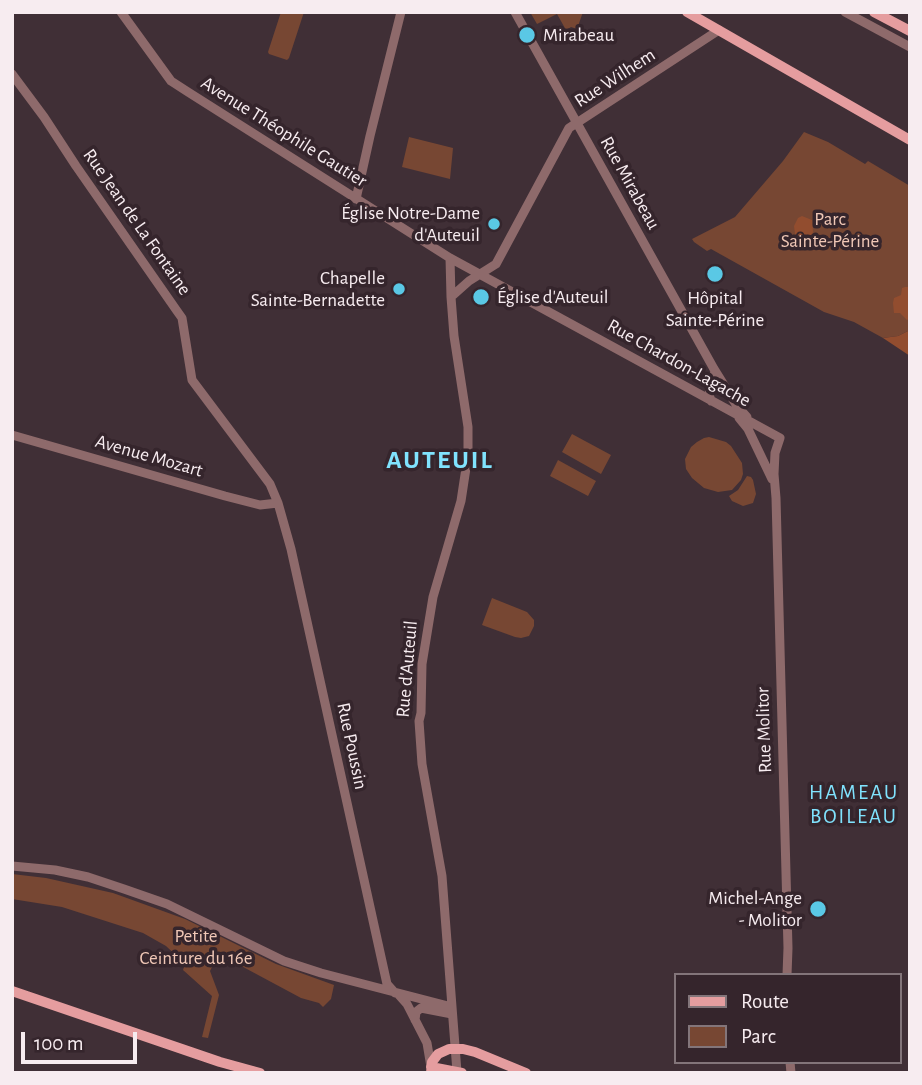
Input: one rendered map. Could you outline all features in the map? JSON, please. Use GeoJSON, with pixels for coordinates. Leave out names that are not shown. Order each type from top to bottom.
{"type":"FeatureCollection","features":[{"type":"Feature","properties":{"kind":"main road"},"geometry":{"type":"LineString","coordinates":[[687,12],[910,140]]}},
{"type":"Feature","properties":{"kind":"main road"},"geometry":{"type":"LineString","coordinates":[[874,12],[910,31]]}},
{"type":"Feature","properties":{"kind":"main road"},"geometry":{"type":"LineString","coordinates":[[12,991],[220,1062],[260,1073]]}},
{"type":"Feature","properties":{"kind":"main road"},"geometry":{"type":"LineString","coordinates":[[459,1073],[429,1071],[438,1054],[455,1049],[473,1051],[526,1073]]}},
{"type":"Feature","properties":{"kind":"street","name":"Avenue Théophile Gautier"},"geometry":{"type":"LineString","coordinates":[[121,12],[171,81],[450,258]]}},
{"type":"Feature","properties":{"kind":"street"},"geometry":{"type":"LineString","coordinates":[[356,198],[401,12]]}},
{"type":"Feature","properties":{"kind":"street","name":"Rue Mirabeau"},"geometry":{"type":"LineString","coordinates":[[515,12],[725,389],[753,424]]}},
{"type":"Feature","properties":{"kind":"street"},"geometry":{"type":"LineString","coordinates":[[845,12],[910,47]]}},
{"type":"Feature","properties":{"kind":"street","name":"Rue Wilhem"},"geometry":{"type":"LineString","coordinates":[[480,274],[496,264],[569,128],[719,30]]}},
{"type":"Feature","properties":{"kind":"street","name":"Rue Jean de La Fontaine"},"geometry":{"type":"LineString","coordinates":[[12,74],[182,318],[192,380],[270,484],[278,503]]}},
{"type":"Feature","properties":{"kind":"street","name":"Rue Chardon-Lagache"},"geometry":{"type":"LineString","coordinates":[[450,258],[780,438]]}},
{"type":"Feature","properties":{"kind":"street","name":"Rue d'Auteuil"},"geometry":{"type":"LineString","coordinates":[[450,258],[454,337],[468,427],[468,455],[461,501],[433,597],[422,664],[419,721],[422,764],[442,876],[459,1073]]}},
{"type":"Feature","properties":{"kind":"street"},"geometry":{"type":"LineString","coordinates":[[451,297],[480,274]]}},
{"type":"Feature","properties":{"kind":"street"},"geometry":{"type":"LineString","coordinates":[[711,387],[718,383],[725,389],[725,402],[714,403],[709,394],[715,371]]}},
{"type":"Feature","properties":{"kind":"street","name":"Rue Molitor"},"geometry":{"type":"LineString","coordinates":[[736,414],[748,429],[774,484]]}},
{"type":"Feature","properties":{"kind":"street","name":"Avenue Mozart"},"geometry":{"type":"LineString","coordinates":[[12,435],[260,505],[278,503]]}},
{"type":"Feature","properties":{"kind":"street","name":"Rue Molitor"},"geometry":{"type":"LineString","coordinates":[[780,438],[775,458],[774,484],[788,973]]}},
{"type":"Feature","properties":{"kind":"street","name":"Rue Poussin"},"geometry":{"type":"LineString","coordinates":[[278,503],[298,581],[387,984],[404,999],[427,1043],[429,1071]]}},
{"type":"Feature","properties":{"kind":"street"},"geometry":{"type":"LineString","coordinates":[[12,866],[55,870],[124,888],[167,904],[284,961],[452,1011]]}},
{"type":"Feature","properties":{"kind":"street"},"geometry":{"type":"LineString","coordinates":[[415,1020],[416,1012],[421,1008],[452,1011]]}},
{"type":"Feature","properties":{"kind":"green space"},"geometry":{"type":"Polygon","coordinates":[[[281,12],[304,12],[287,60],[268,52],[281,12]]]}},
{"type":"Feature","properties":{"kind":"green space"},"geometry":{"type":"Polygon","coordinates":[[[530,12],[583,12],[577,29],[571,27],[566,30],[557,14],[537,24],[530,12]]]}},
{"type":"Feature","properties":{"kind":"green space","name":"Parc Sainte-Périne"},"geometry":{"type":"Polygon","coordinates":[[[804,132],[828,142],[865,164],[868,161],[910,186],[910,330],[898,336],[883,338],[854,322],[824,312],[711,249],[707,251],[692,239],[735,217],[804,132]]]}},
{"type":"Feature","properties":{"kind":"green space"},"geometry":{"type":"Polygon","coordinates":[[[409,137],[453,148],[450,179],[402,167],[409,137]]]}},
{"type":"Feature","properties":{"kind":"green space"},"geometry":{"type":"Polygon","coordinates":[[[572,434],[611,455],[601,474],[562,452],[572,434]]]}},
{"type":"Feature","properties":{"kind":"green space"},"geometry":{"type":"Polygon","coordinates":[[[709,437],[726,442],[742,463],[741,480],[732,490],[718,492],[704,488],[686,469],[685,459],[691,447],[709,437]]]}},
{"type":"Feature","properties":{"kind":"green space"},"geometry":{"type":"Polygon","coordinates":[[[558,460],[596,481],[588,496],[550,476],[558,460]]]}},
{"type":"Feature","properties":{"kind":"green space"},"geometry":{"type":"Polygon","coordinates":[[[747,476],[753,480],[756,494],[753,503],[743,506],[732,501],[729,496],[738,490],[747,476]]]}},
{"type":"Feature","properties":{"kind":"green space"},"geometry":{"type":"Polygon","coordinates":[[[492,598],[527,612],[534,620],[529,636],[515,637],[482,625],[492,598]]]}},
{"type":"Feature","properties":{"kind":"green space","name":"Petite Ceinture du 16e"},"geometry":{"type":"Polygon","coordinates":[[[12,874],[46,878],[113,893],[185,919],[276,964],[334,985],[331,999],[323,1007],[232,961],[216,959],[210,971],[219,995],[208,1038],[202,1037],[212,996],[183,970],[185,964],[166,946],[143,933],[62,907],[12,899],[12,874]]]}},
{"type":"Feature","properties":{"kind":"shaded area"},"geometry":{"type":"Polygon","coordinates":[[[802,216],[812,220],[812,237],[808,242],[804,235],[795,234],[794,226],[802,216]]]}},
{"type":"Feature","properties":{"kind":"shaded area"},"geometry":{"type":"Polygon","coordinates":[[[910,287],[910,318],[907,320],[900,313],[894,313],[893,303],[894,298],[901,295],[902,288],[910,287]]]}},
{"type":"Feature","properties":{"kind":"shaded area"},"geometry":{"type":"Polygon","coordinates":[[[910,330],[910,356],[883,338],[898,336],[910,330]]]}},
{"type":"Feature","properties":{"kind":"place","name":"Mirabeau"},"geometry":{"type":"Point","coordinates":[527,35]}},
{"type":"Feature","properties":{"kind":"place","name":"Église Notre-Dame d'Auteuil"},"geometry":{"type":"Point","coordinates":[494,224]}},
{"type":"Feature","properties":{"kind":"place","name":"Hôpital Sainte-Périne"},"geometry":{"type":"Point","coordinates":[715,274]}},
{"type":"Feature","properties":{"kind":"place","name":"Chapelle Sainte-Bernadette"},"geometry":{"type":"Point","coordinates":[399,289]}},
{"type":"Feature","properties":{"kind":"place","name":"Église d'Auteuil"},"geometry":{"type":"Point","coordinates":[481,297]}},
{"type":"Feature","properties":{"kind":"place","name":"Michel-Ange - Molitor"},"geometry":{"type":"Point","coordinates":[818,909]}},
{"type":"Feature","properties":{"kind":"district","name":"AUTEUIL"},"geometry":{"type":"Point","coordinates":[440,460]}},
{"type":"Feature","properties":{"kind":"district","name":"HAMEAU BOILEAU"},"geometry":{"type":"Point","coordinates":[854,805]}}]}
